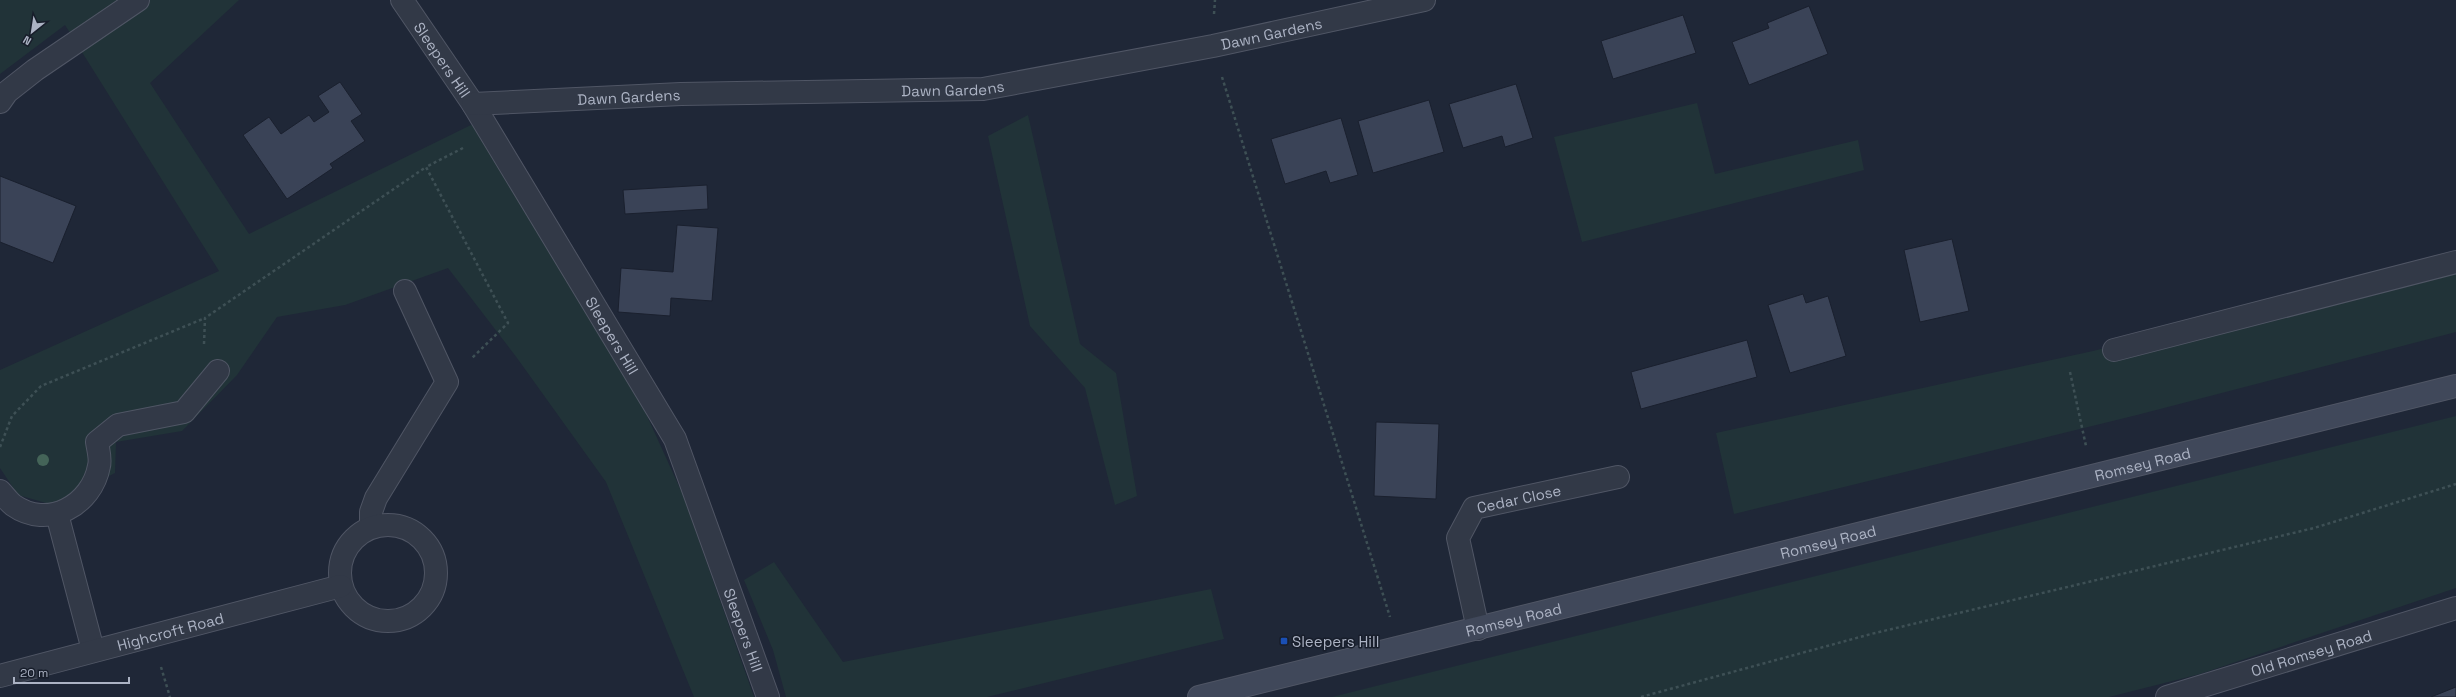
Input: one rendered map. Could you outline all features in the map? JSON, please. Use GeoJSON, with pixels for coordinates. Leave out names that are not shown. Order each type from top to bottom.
{"type":"FeatureCollection","features":[{"type":"Feature","properties":{"kind":"main road","name":"Romsey Road"},"geometry":{"type":"LineString","coordinates":[[1199,697],[2456,386]]}},
{"type":"Feature","properties":{"kind":"street"},"geometry":{"type":"LineString","coordinates":[[0,102],[7,92],[35,70],[138,0]]}},
{"type":"Feature","properties":{"kind":"street","name":"Sleepers Hill"},"geometry":{"type":"LineString","coordinates":[[402,0],[473,104],[675,439],[768,697]]}},
{"type":"Feature","properties":{"kind":"street","name":"Dawn Gardens"},"geometry":{"type":"LineString","coordinates":[[473,104],[681,94],[984,90],[1213,46],[1424,0]]}},
{"type":"Feature","properties":{"kind":"street"},"geometry":{"type":"LineString","coordinates":[[2114,350],[2456,262]]}},
{"type":"Feature","properties":{"kind":"street"},"geometry":{"type":"LineString","coordinates":[[371,527],[371,512],[376,498],[447,382],[405,292]]}},
{"type":"Feature","properties":{"kind":"street"},"geometry":{"type":"LineString","coordinates":[[0,491],[13,505],[34,514],[57,514],[78,504],[93,487],[100,465],[97,442],[118,425],[184,412],[218,371]]}},
{"type":"Feature","properties":{"kind":"street","name":"Cedar Close"},"geometry":{"type":"LineString","coordinates":[[1478,628],[1458,538],[1474,508],[1618,477]]}},
{"type":"Feature","properties":{"kind":"street"},"geometry":{"type":"LineString","coordinates":[[57,514],[93,650]]}},
{"type":"Feature","properties":{"kind":"street"},"geometry":{"type":"LineString","coordinates":[[392,524],[415,532],[431,549],[437,572],[432,595],[417,613],[396,622],[372,619],[353,607],[341,586],[340,563],[350,542],[371,527],[392,524]]}},
{"type":"Feature","properties":{"kind":"street","name":"Highcroft Road"},"geometry":{"type":"LineString","coordinates":[[0,676],[93,650],[341,586]]}},
{"type":"Feature","properties":{"kind":"street","name":"Old Romsey Road"},"geometry":{"type":"LineString","coordinates":[[2166,697],[2456,608]]}},
{"type":"Feature","properties":{"kind":"path"},"geometry":{"type":"LineString","coordinates":[[1213,46],[1400,648]]}},
{"type":"Feature","properties":{"kind":"path"},"geometry":{"type":"LineString","coordinates":[[0,447],[12,416],[41,386],[206,318],[426,167],[491,134]]}},
{"type":"Feature","properties":{"kind":"path"},"geometry":{"type":"LineString","coordinates":[[426,167],[508,323],[447,382]]}},
{"type":"Feature","properties":{"kind":"path"},"geometry":{"type":"LineString","coordinates":[[203,390],[206,318]]}},
{"type":"Feature","properties":{"kind":"path"},"geometry":{"type":"LineString","coordinates":[[2070,372],[2092,475]]}},
{"type":"Feature","properties":{"kind":"path"},"geometry":{"type":"LineString","coordinates":[[1641,697],[1871,634],[2314,528],[2456,484]]}},
{"type":"Feature","properties":{"kind":"shaded area"},"geometry":{"type":"Polygon","coordinates":[[[0,0],[239,0],[150,83],[249,234],[473,124],[643,407],[683,495],[754,697],[694,697],[606,482],[517,358],[448,268],[345,305],[277,317],[237,375],[182,431],[116,442],[115,473],[53,505],[18,495],[0,468],[0,370],[219,271],[65,25],[0,74],[0,0]]]}},
{"type":"Feature","properties":{"kind":"shaded area"},"geometry":{"type":"Polygon","coordinates":[[[1697,103],[1715,174],[1858,140],[1864,170],[1582,242],[1554,137],[1697,103]]]}},
{"type":"Feature","properties":{"kind":"shaded area"},"geometry":{"type":"Polygon","coordinates":[[[1028,115],[1080,344],[1116,373],[1137,496],[1115,505],[1085,388],[1030,326],[988,136],[1028,115]]]}},
{"type":"Feature","properties":{"kind":"shaded area"},"geometry":{"type":"Polygon","coordinates":[[[2456,257],[2456,332],[2137,415],[1734,514],[1716,433],[2093,351],[2456,257]]]}},
{"type":"Feature","properties":{"kind":"shaded area"},"geometry":{"type":"Polygon","coordinates":[[[2456,416],[2456,588],[2200,674],[2109,697],[1332,697],[2456,416]]]}},
{"type":"Feature","properties":{"kind":"shaded area"},"geometry":{"type":"Polygon","coordinates":[[[774,562],[843,662],[1211,589],[1224,639],[987,697],[786,697],[773,650],[744,580],[774,562]]]}},
{"type":"Feature","properties":{"kind":"building"},"geometry":{"type":"Polygon","coordinates":[[[1809,6],[1828,54],[1749,85],[1732,42],[1769,28],[1767,23],[1809,6]]]}},
{"type":"Feature","properties":{"kind":"building"},"geometry":{"type":"Polygon","coordinates":[[[1683,15],[1696,53],[1613,79],[1601,41],[1683,15]]]}},
{"type":"Feature","properties":{"kind":"building"},"geometry":{"type":"Polygon","coordinates":[[[340,82],[362,114],[351,121],[365,141],[330,164],[333,168],[287,199],[243,135],[269,117],[281,134],[309,115],[314,122],[329,112],[318,96],[340,82]]]}},
{"type":"Feature","properties":{"kind":"building"},"geometry":{"type":"Polygon","coordinates":[[[1516,84],[1533,138],[1505,147],[1502,136],[1463,148],[1449,104],[1516,84]]]}},
{"type":"Feature","properties":{"kind":"building"},"geometry":{"type":"Polygon","coordinates":[[[1429,100],[1444,152],[1373,173],[1358,121],[1429,100]]]}},
{"type":"Feature","properties":{"kind":"building"},"geometry":{"type":"Polygon","coordinates":[[[1341,118],[1358,175],[1330,183],[1326,171],[1285,184],[1271,139],[1341,118]]]}},
{"type":"Feature","properties":{"kind":"building"},"geometry":{"type":"Polygon","coordinates":[[[0,176],[76,206],[53,263],[0,242],[0,176]]]}},
{"type":"Feature","properties":{"kind":"building"},"geometry":{"type":"Polygon","coordinates":[[[707,185],[708,209],[625,214],[623,190],[707,185]]]}},
{"type":"Feature","properties":{"kind":"building"},"geometry":{"type":"Polygon","coordinates":[[[677,225],[718,228],[712,301],[671,298],[670,316],[618,312],[621,268],[673,272],[677,225]]]}},
{"type":"Feature","properties":{"kind":"building"},"geometry":{"type":"Polygon","coordinates":[[[1952,239],[1969,311],[1920,322],[1904,250],[1952,239]]]}},
{"type":"Feature","properties":{"kind":"building"},"geometry":{"type":"Polygon","coordinates":[[[1803,294],[1806,303],[1828,296],[1846,356],[1790,373],[1768,305],[1803,294]]]}},
{"type":"Feature","properties":{"kind":"building"},"geometry":{"type":"Polygon","coordinates":[[[1747,340],[1757,377],[1641,409],[1631,372],[1747,340]]]}},
{"type":"Feature","properties":{"kind":"building"},"geometry":{"type":"Polygon","coordinates":[[[1376,422],[1439,424],[1436,499],[1374,496],[1376,422]]]}},
{"type":"Feature","properties":{"kind":"building"},"geometry":{"type":"Polygon","coordinates":[[[2456,687],[2456,697],[2431,697],[2456,687]]]}},
{"type":"Feature","properties":{"kind":"place","name":"Sleepers Hill"},"geometry":{"type":"Point","coordinates":[1284,641]}}]}
